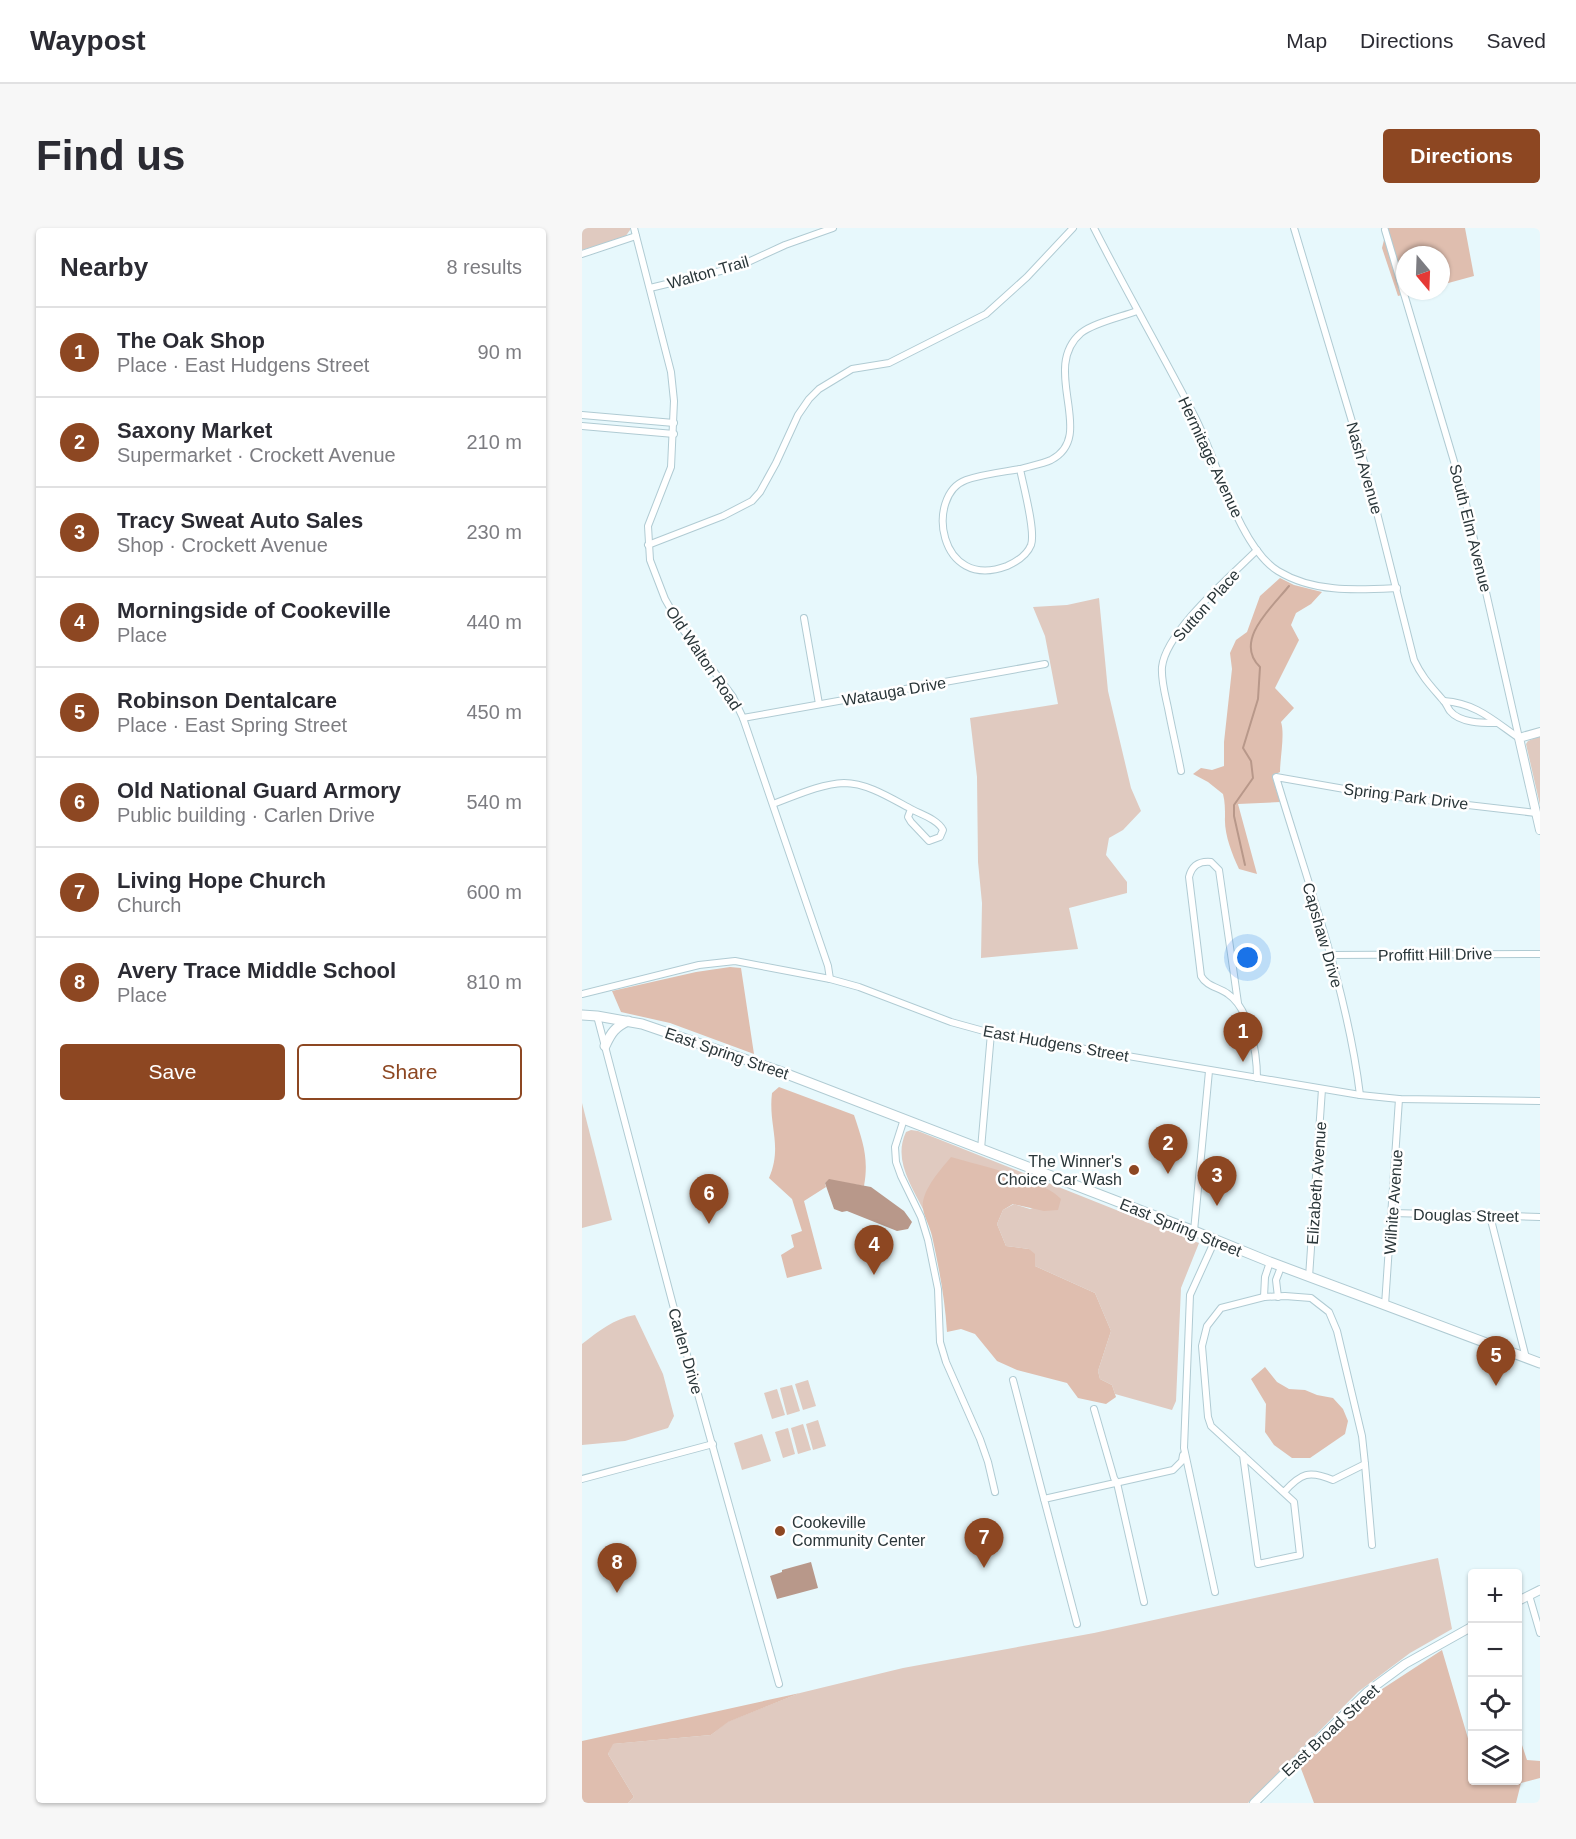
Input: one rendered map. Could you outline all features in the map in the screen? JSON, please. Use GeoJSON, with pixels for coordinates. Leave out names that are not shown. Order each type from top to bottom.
{"type":"FeatureCollection","features":[{"type":"Feature","properties":{"kind":"main road","name":"East Spring Street"},"geometry":{"type":"LineString","coordinates":[[582,1015],[642,1024],[779,1071],[1194,1231],[1281,1267],[1540,1363]]}},
{"type":"Feature","properties":{"kind":"main road"},"geometry":{"type":"LineString","coordinates":[[605,1046],[611,1032],[628,1021]]}},
{"type":"Feature","properties":{"kind":"street","name":"Old Walton Road"},"geometry":{"type":"LineString","coordinates":[[634,228],[671,372],[674,401],[671,467],[648,526],[650,560],[665,599],[681,627],[733,698],[743,718],[828,966],[830,979]]}},
{"type":"Feature","properties":{"kind":"street","name":"Walton Trail"},"geometry":{"type":"LineString","coordinates":[[651,288],[736,267],[784,245],[833,228]]}},
{"type":"Feature","properties":{"kind":"street"},"geometry":{"type":"LineString","coordinates":[[648,545],[723,516],[752,501],[760,492],[776,464],[798,415],[819,388],[852,369],[889,363],[986,314],[1028,277],[1073,228]]}},
{"type":"Feature","properties":{"kind":"street","name":"Hermitage Avenue"},"geometry":{"type":"LineString","coordinates":[[1094,228],[1196,419],[1226,492],[1257,550],[1276,570],[1304,583],[1320,587],[1356,590],[1397,588]]}},
{"type":"Feature","properties":{"kind":"street","name":"Nash Avenue"},"geometry":{"type":"LineString","coordinates":[[1293,228],[1365,465],[1414,660],[1422,677],[1451,712],[1479,723],[1496,723]]}},
{"type":"Feature","properties":{"kind":"street","name":"South Elm Avenue"},"geometry":{"type":"LineString","coordinates":[[1386,230],[1464,495],[1540,830]]}},
{"type":"Feature","properties":{"kind":"street"},"geometry":{"type":"LineString","coordinates":[[582,254],[636,236]]}},
{"type":"Feature","properties":{"kind":"street"},"geometry":{"type":"LineString","coordinates":[[1020,469],[1030,519],[1031,545],[1013,563],[1000,568],[971,569],[956,561],[948,548],[943,514],[947,497],[954,487],[965,480],[1051,460],[1062,451],[1068,440],[1071,425],[1064,363],[1073,341],[1082,332],[1137,311]]}},
{"type":"Feature","properties":{"kind":"street"},"geometry":{"type":"LineString","coordinates":[[582,415],[674,423]]}},
{"type":"Feature","properties":{"kind":"street"},"geometry":{"type":"LineString","coordinates":[[582,426],[674,434]]}},
{"type":"Feature","properties":{"kind":"street","name":"Sutton Place"},"geometry":{"type":"LineString","coordinates":[[1181,771],[1163,686],[1162,667],[1165,653],[1174,636],[1257,550]]}},
{"type":"Feature","properties":{"kind":"street"},"geometry":{"type":"LineString","coordinates":[[804,618],[819,704]]}},
{"type":"Feature","properties":{"kind":"street","name":"Watauga Drive"},"geometry":{"type":"LineString","coordinates":[[743,718],[1045,664]]}},
{"type":"Feature","properties":{"kind":"street","name":"Nash Avenue"},"geometry":{"type":"LineString","coordinates":[[1444,701],[1458,702],[1480,710],[1519,738]]}},
{"type":"Feature","properties":{"kind":"street"},"geometry":{"type":"LineString","coordinates":[[1519,738],[1540,732]]}},
{"type":"Feature","properties":{"kind":"street","name":"Spring Park Drive"},"geometry":{"type":"LineString","coordinates":[[1276,777],[1373,794],[1536,813]]}},
{"type":"Feature","properties":{"kind":"street","name":"Capshaw Drive"},"geometry":{"type":"LineString","coordinates":[[1276,777],[1329,955],[1350,1035],[1360,1095]]}},
{"type":"Feature","properties":{"kind":"street"},"geometry":{"type":"LineString","coordinates":[[772,804],[844,783],[864,786],[911,808],[940,824],[943,830],[940,837],[929,841],[908,817],[911,808]]}},
{"type":"Feature","properties":{"kind":"street"},"geometry":{"type":"LineString","coordinates":[[1238,1003],[1223,991],[1209,985],[1201,976],[1189,877],[1191,869],[1204,862],[1211,862],[1220,870],[1238,1003],[1254,1045],[1257,1078]]}},
{"type":"Feature","properties":{"kind":"street","name":"Proffitt Hill Drive"},"geometry":{"type":"LineString","coordinates":[[1329,955],[1540,954]]}},
{"type":"Feature","properties":{"kind":"street","name":"East Hudgens Street"},"geometry":{"type":"LineString","coordinates":[[582,994],[699,965],[735,962],[830,979],[893,999],[962,1026],[991,1033],[1102,1050],[1209,1071],[1360,1095],[1400,1099],[1540,1101]]}},
{"type":"Feature","properties":{"kind":"street","name":"Carlen Drive"},"geometry":{"type":"LineString","coordinates":[[597,1016],[672,1305],[779,1684]]}},
{"type":"Feature","properties":{"kind":"street"},"geometry":{"type":"LineString","coordinates":[[981,1149],[991,1033]]}},
{"type":"Feature","properties":{"kind":"street"},"geometry":{"type":"LineString","coordinates":[[1194,1231],[1209,1071]]}},
{"type":"Feature","properties":{"kind":"street","name":"Elizabeth Avenue"},"geometry":{"type":"LineString","coordinates":[[1309,1277],[1322,1089]]}},
{"type":"Feature","properties":{"kind":"street","name":"Wilhite Avenue"},"geometry":{"type":"LineString","coordinates":[[1385,1305],[1400,1099]]}},
{"type":"Feature","properties":{"kind":"street"},"geometry":{"type":"LineString","coordinates":[[904,1119],[895,1147],[896,1162],[900,1176],[921,1217],[928,1240],[938,1289],[940,1342],[946,1362],[980,1439],[995,1492]]}},
{"type":"Feature","properties":{"kind":"street","name":"Douglas Street"},"geometry":{"type":"LineString","coordinates":[[1392,1213],[1540,1216]]}},
{"type":"Feature","properties":{"kind":"street"},"geometry":{"type":"LineString","coordinates":[[1490,1216],[1527,1358]]}},
{"type":"Feature","properties":{"kind":"street"},"geometry":{"type":"LineString","coordinates":[[1044,1499],[1173,1470],[1182,1461],[1190,1295],[1215,1240]]}},
{"type":"Feature","properties":{"kind":"street"},"geometry":{"type":"LineString","coordinates":[[1264,1297],[1265,1277],[1270,1262]]}},
{"type":"Feature","properties":{"kind":"street"},"geometry":{"type":"LineString","coordinates":[[1278,1297],[1276,1280],[1281,1267]]}},
{"type":"Feature","properties":{"kind":"street"},"geometry":{"type":"LineString","coordinates":[[1243,1455],[1258,1564],[1300,1555],[1294,1502],[1284,1492],[1211,1426],[1205,1406],[1202,1346],[1207,1326],[1221,1308],[1264,1297],[1311,1298],[1329,1312],[1337,1331],[1362,1436],[1372,1545]]}},
{"type":"Feature","properties":{"kind":"street"},"geometry":{"type":"LineString","coordinates":[[1013,1380],[1077,1624]]}},
{"type":"Feature","properties":{"kind":"street"},"geometry":{"type":"LineString","coordinates":[[1094,1409],[1117,1483],[1144,1602]]}},
{"type":"Feature","properties":{"kind":"street"},"geometry":{"type":"LineString","coordinates":[[582,1479],[712,1444]]}},
{"type":"Feature","properties":{"kind":"street"},"geometry":{"type":"LineString","coordinates":[[1184,1448],[1215,1592]]}},
{"type":"Feature","properties":{"kind":"street"},"geometry":{"type":"LineString","coordinates":[[1284,1492],[1300,1477],[1319,1474],[1333,1480],[1365,1464]]}},
{"type":"Feature","properties":{"kind":"street"},"geometry":{"type":"LineString","coordinates":[[1522,1599],[1540,1590]]}},
{"type":"Feature","properties":{"kind":"street"},"geometry":{"type":"LineString","coordinates":[[1530,1594],[1540,1633]]}},
{"type":"Feature","properties":{"kind":"street","name":"East Broad Street"},"geometry":{"type":"LineString","coordinates":[[1254,1803],[1367,1692],[1405,1664],[1468,1629]]}},
{"type":"Feature","properties":{"kind":"shaded area"},"geometry":{"type":"Polygon","coordinates":[[[582,228],[630,228],[630,230],[625,237],[582,250],[582,228]]]}},
{"type":"Feature","properties":{"kind":"shaded area"},"geometry":{"type":"Polygon","coordinates":[[[1387,228],[1465,228],[1474,276],[1450,283],[1450,246],[1396,246],[1396,290],[1382,248],[1387,228]]]}},
{"type":"Feature","properties":{"kind":"shaded area"},"geometry":{"type":"Polygon","coordinates":[[[1280,578],[1294,585],[1322,592],[1311,604],[1296,613],[1291,625],[1299,640],[1275,688],[1294,708],[1281,722],[1280,772],[1272,776],[1280,802],[1238,804],[1257,874],[1239,869],[1236,863],[1226,830],[1223,794],[1193,774],[1201,768],[1212,770],[1224,766],[1224,742],[1232,669],[1230,653],[1236,640],[1247,632],[1260,596],[1280,578]]]}},
{"type":"Feature","properties":{"kind":"shaded area"},"geometry":{"type":"Polygon","coordinates":[[[1099,598],[1108,691],[1131,788],[1141,811],[1123,830],[1109,838],[1106,855],[1127,882],[1127,893],[1069,908],[1078,949],[981,958],[982,903],[978,862],[977,777],[970,718],[1058,704],[1045,636],[1033,607],[1067,605],[1099,598]]]}},
{"type":"Feature","properties":{"kind":"shaded area"},"geometry":{"type":"Polygon","coordinates":[[[1540,736],[1540,805],[1526,744],[1540,736]]]}},
{"type":"Feature","properties":{"kind":"shaded area"},"geometry":{"type":"Polygon","coordinates":[[[730,967],[741,968],[754,1054],[670,1023],[621,1012],[612,991],[696,972],[730,967]]]}},
{"type":"Feature","properties":{"kind":"shaded area"},"geometry":{"type":"Polygon","coordinates":[[[779,1087],[854,1115],[866,1167],[864,1186],[829,1180],[825,1183],[826,1187],[804,1201],[822,1269],[787,1278],[781,1255],[794,1247],[791,1235],[802,1231],[792,1199],[769,1178],[775,1155],[772,1093],[779,1087]]]}},
{"type":"Feature","properties":{"kind":"shaded area"},"geometry":{"type":"Polygon","coordinates":[[[582,1103],[612,1220],[582,1228],[582,1103]]]}},
{"type":"Feature","properties":{"kind":"shaded area"},"geometry":{"type":"Polygon","coordinates":[[[911,1130],[1199,1243],[1181,1288],[1176,1401],[1172,1410],[1115,1394],[1112,1385],[1100,1379],[1098,1371],[1111,1331],[1095,1293],[1035,1266],[1029,1249],[1006,1246],[997,1224],[1003,1210],[1014,1204],[1030,1209],[1061,1199],[925,1197],[923,1209],[905,1172],[901,1152],[906,1132],[911,1130]]]}},
{"type":"Feature","properties":{"kind":"shaded area"},"geometry":{"type":"Polygon","coordinates":[[[951,1157],[1025,1179],[1040,1185],[1061,1199],[1058,1210],[1044,1211],[1013,1204],[1003,1210],[997,1224],[1006,1246],[1029,1249],[1035,1254],[1035,1266],[1095,1293],[1111,1331],[1098,1371],[1100,1379],[1112,1385],[1116,1397],[1106,1404],[1078,1398],[1067,1383],[1017,1370],[997,1361],[975,1334],[961,1329],[947,1332],[939,1272],[923,1202],[932,1181],[951,1157]]]}},
{"type":"Feature","properties":{"kind":"shaded area"},"geometry":{"type":"Polygon","coordinates":[[[829,1179],[871,1187],[904,1211],[912,1222],[908,1229],[897,1231],[847,1211],[834,1209],[825,1183],[829,1179]]]}},
{"type":"Feature","properties":{"kind":"shaded area"},"geometry":{"type":"Polygon","coordinates":[[[635,1315],[663,1374],[674,1416],[668,1428],[625,1441],[582,1445],[582,1344],[600,1330],[635,1315]]]}},
{"type":"Feature","properties":{"kind":"shaded area"},"geometry":{"type":"Polygon","coordinates":[[[1265,1367],[1277,1382],[1289,1389],[1305,1390],[1333,1398],[1343,1409],[1348,1421],[1345,1434],[1310,1458],[1292,1458],[1274,1445],[1265,1432],[1266,1404],[1251,1379],[1265,1367]]]}},
{"type":"Feature","properties":{"kind":"shaded area"},"geometry":{"type":"Polygon","coordinates":[[[808,1380],[816,1406],[803,1410],[795,1384],[808,1380]]]}},
{"type":"Feature","properties":{"kind":"shaded area"},"geometry":{"type":"Polygon","coordinates":[[[792,1385],[800,1411],[787,1415],[780,1388],[792,1385]]]}},
{"type":"Feature","properties":{"kind":"shaded area"},"geometry":{"type":"Polygon","coordinates":[[[777,1389],[785,1415],[772,1419],[764,1393],[777,1389]]]}},
{"type":"Feature","properties":{"kind":"shaded area"},"geometry":{"type":"Polygon","coordinates":[[[818,1420],[826,1446],[813,1450],[806,1424],[818,1420]]]}},
{"type":"Feature","properties":{"kind":"shaded area"},"geometry":{"type":"Polygon","coordinates":[[[803,1424],[811,1450],[798,1454],[791,1428],[803,1424]]]}},
{"type":"Feature","properties":{"kind":"shaded area"},"geometry":{"type":"Polygon","coordinates":[[[788,1428],[795,1454],[783,1458],[775,1432],[788,1428]]]}},
{"type":"Feature","properties":{"kind":"shaded area"},"geometry":{"type":"Polygon","coordinates":[[[762,1434],[771,1461],[742,1470],[734,1443],[762,1434]]]}},
{"type":"Feature","properties":{"kind":"shaded area"},"geometry":{"type":"Polygon","coordinates":[[[1438,1558],[1452,1629],[1410,1653],[1358,1692],[1248,1803],[628,1803],[634,1797],[608,1754],[612,1744],[711,1735],[727,1722],[800,1693],[903,1668],[1094,1633],[1438,1558]]]}},
{"type":"Feature","properties":{"kind":"shaded area"},"geometry":{"type":"Polygon","coordinates":[[[811,1562],[818,1588],[777,1599],[770,1576],[782,1570],[811,1562]]]}},
{"type":"Feature","properties":{"kind":"shaded area"},"geometry":{"type":"Polygon","coordinates":[[[1442,1650],[1468,1738],[1468,1785],[1520,1785],[1516,1803],[1314,1803],[1300,1766],[1376,1693],[1442,1650]]]}},
{"type":"Feature","properties":{"kind":"shaded area"},"geometry":{"type":"Polygon","coordinates":[[[800,1693],[728,1722],[711,1735],[613,1744],[608,1754],[634,1797],[628,1803],[582,1803],[582,1741],[800,1693]]]}},
{"type":"Feature","properties":{"kind":"shaded area"},"geometry":{"type":"Polygon","coordinates":[[[1522,1745],[1527,1760],[1540,1761],[1540,1778],[1522,1783],[1522,1745]]]}},
{"type":"Feature","properties":{"kind":"waterway"},"geometry":{"type":"LineString","coordinates":[[1245,865],[1234,816],[1234,805],[1253,778],[1251,761],[1243,748],[1258,699],[1260,667],[1253,657],[1251,646],[1258,625],[1289,586]]}},
{"type":"Feature","properties":{"kind":"place","name":"The Oak Shop"},"geometry":{"type":"Point","coordinates":[1243,1062]}},
{"type":"Feature","properties":{"kind":"place","name":"The Winner's Choice Car Wash"},"geometry":{"type":"Point","coordinates":[1134,1170]}},
{"type":"Feature","properties":{"kind":"place","name":"Saxony Market"},"geometry":{"type":"Point","coordinates":[1168,1174]}},
{"type":"Feature","properties":{"kind":"place","name":"Tracy Sweat Auto Sales"},"geometry":{"type":"Point","coordinates":[1217,1206]}},
{"type":"Feature","properties":{"kind":"place","name":"Old National Guard Armory"},"geometry":{"type":"Point","coordinates":[709,1224]}},
{"type":"Feature","properties":{"kind":"place","name":"Morningside of Cookeville"},"geometry":{"type":"Point","coordinates":[874,1275]}},
{"type":"Feature","properties":{"kind":"place","name":"Robinson Dentalcare"},"geometry":{"type":"Point","coordinates":[1496,1386]}},
{"type":"Feature","properties":{"kind":"place","name":"Cookeville Community Center"},"geometry":{"type":"Point","coordinates":[780,1531]}},
{"type":"Feature","properties":{"kind":"place","name":"Living Hope Church"},"geometry":{"type":"Point","coordinates":[984,1568]}},
{"type":"Feature","properties":{"kind":"place","name":"Avery Trace Middle School"},"geometry":{"type":"Point","coordinates":[617,1593]}}]}
